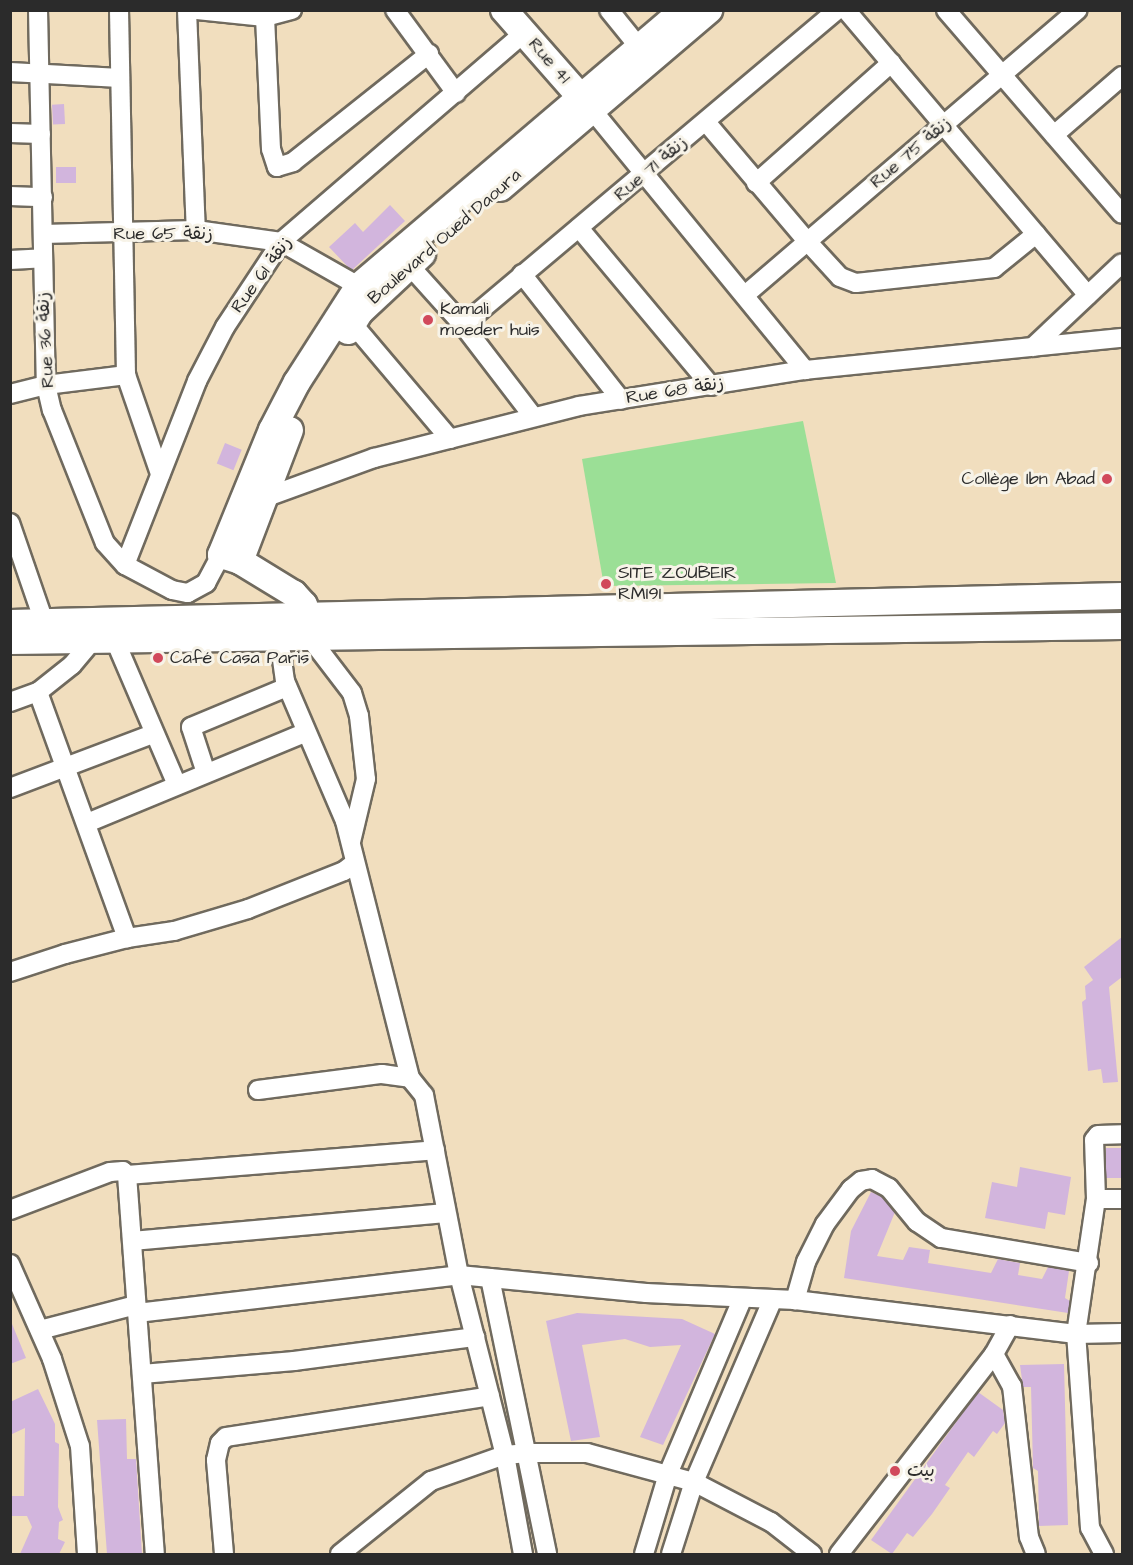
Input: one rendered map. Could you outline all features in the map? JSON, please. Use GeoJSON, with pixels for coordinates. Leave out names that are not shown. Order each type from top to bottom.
{"type":"FeatureCollection","features":[{"type":"Feature","properties":{"kind":"main road","name":"Rue 41"},"geometry":{"type":"LineString","coordinates":[[504,10],[586,104]]}},
{"type":"Feature","properties":{"kind":"main road","name":"Boulevard Oued Daoura"},"geometry":{"type":"LineString","coordinates":[[251,501],[298,413],[352,323],[367,291],[409,265],[586,104],[639,47],[683,10]]}},
{"type":"Feature","properties":{"kind":"main road","name":"Boulevard Oued Daoura"},"geometry":{"type":"LineString","coordinates":[[230,558],[297,382],[367,291],[586,104],[709,10]]}},
{"type":"Feature","properties":{"kind":"main road"},"geometry":{"type":"LineString","coordinates":[[230,558],[294,594],[309,627]]}},
{"type":"Feature","properties":{"kind":"main road"},"geometry":{"type":"LineString","coordinates":[[10,641],[279,638],[309,627],[1122,596]]}},
{"type":"Feature","properties":{"kind":"main road"},"geometry":{"type":"LineString","coordinates":[[10,623],[309,627],[1122,626]]}},
{"type":"Feature","properties":{"kind":"street","name":"Rue 36 زنقة"},"geometry":{"type":"LineString","coordinates":[[38,10],[46,385],[63,439],[105,543],[124,565],[172,590],[188,593],[206,583],[230,558]]}},
{"type":"Feature","properties":{"kind":"street"},"geometry":{"type":"LineString","coordinates":[[119,10],[126,375],[160,474]]}},
{"type":"Feature","properties":{"kind":"street"},"geometry":{"type":"LineString","coordinates":[[187,10],[196,230]]}},
{"type":"Feature","properties":{"kind":"street"},"geometry":{"type":"LineString","coordinates":[[197,10],[279,13],[271,149],[277,167],[293,162],[429,54]]}},
{"type":"Feature","properties":{"kind":"street"},"geometry":{"type":"LineString","coordinates":[[395,10],[456,93]]}},
{"type":"Feature","properties":{"kind":"street"},"geometry":{"type":"LineString","coordinates":[[609,10],[639,47]]}},
{"type":"Feature","properties":{"kind":"street","name":"Rue 71 زنقة"},"geometry":{"type":"LineString","coordinates":[[463,325],[522,274],[643,177],[837,10]]}},
{"type":"Feature","properties":{"kind":"street"},"geometry":{"type":"LineString","coordinates":[[846,10],[1088,295]]}},
{"type":"Feature","properties":{"kind":"street","name":"Rue 75 زنقة"},"geometry":{"type":"LineString","coordinates":[[745,295],[806,240],[1003,76],[1077,10]]}},
{"type":"Feature","properties":{"kind":"street"},"geometry":{"type":"LineString","coordinates":[[951,12],[1122,214]]}},
{"type":"Feature","properties":{"kind":"street","name":"Rue 61 زنقة"},"geometry":{"type":"LineString","coordinates":[[124,565],[197,381],[225,327],[281,242],[524,33]]}},
{"type":"Feature","properties":{"kind":"street"},"geometry":{"type":"LineString","coordinates":[[756,183],[891,63]]}},
{"type":"Feature","properties":{"kind":"street"},"geometry":{"type":"LineString","coordinates":[[10,72],[120,78]]}},
{"type":"Feature","properties":{"kind":"street"},"geometry":{"type":"LineString","coordinates":[[1054,135],[1122,76]]}},
{"type":"Feature","properties":{"kind":"street"},"geometry":{"type":"LineString","coordinates":[[586,104],[643,177],[745,295],[805,370]]}},
{"type":"Feature","properties":{"kind":"street"},"geometry":{"type":"LineString","coordinates":[[706,122],[756,183],[840,277],[856,284],[873,284],[994,268],[1036,234]]}},
{"type":"Feature","properties":{"kind":"street"},"geometry":{"type":"LineString","coordinates":[[10,134],[41,134]]}},
{"type":"Feature","properties":{"kind":"street"},"geometry":{"type":"LineString","coordinates":[[10,196],[43,197]]}},
{"type":"Feature","properties":{"kind":"street"},"geometry":{"type":"LineString","coordinates":[[579,228],[711,386]]}},
{"type":"Feature","properties":{"kind":"street","name":"Rue 65 زنقة"},"geometry":{"type":"LineString","coordinates":[[43,234],[123,234],[196,230],[281,242],[367,291]]}},
{"type":"Feature","properties":{"kind":"street"},"geometry":{"type":"LineString","coordinates":[[10,260],[43,258]]}},
{"type":"Feature","properties":{"kind":"street"},"geometry":{"type":"LineString","coordinates":[[1033,347],[1122,263]]}},
{"type":"Feature","properties":{"kind":"street"},"geometry":{"type":"LineString","coordinates":[[409,265],[463,325],[532,415]]}},
{"type":"Feature","properties":{"kind":"street"},"geometry":{"type":"LineString","coordinates":[[522,274],[621,400]]}},
{"type":"Feature","properties":{"kind":"street"},"geometry":{"type":"LineString","coordinates":[[352,323],[450,439]]}},
{"type":"Feature","properties":{"kind":"street","name":"Rue 68 زنقة"},"geometry":{"type":"LineString","coordinates":[[251,501],[374,458],[532,415],[805,370],[1122,338]]}},
{"type":"Feature","properties":{"kind":"street"},"geometry":{"type":"LineString","coordinates":[[10,394],[46,385],[126,375]]}},
{"type":"Feature","properties":{"kind":"street"},"geometry":{"type":"LineString","coordinates":[[12,530],[44,622]]}},
{"type":"Feature","properties":{"kind":"street"},"geometry":{"type":"LineString","coordinates":[[309,627],[352,693],[359,717],[366,779],[351,844]]}},
{"type":"Feature","properties":{"kind":"street"},"geometry":{"type":"LineString","coordinates":[[279,638],[287,687],[304,733],[328,780],[351,844],[353,864],[410,1078],[424,1095],[459,1275],[505,1455],[523,1554]]}},
{"type":"Feature","properties":{"kind":"street"},"geometry":{"type":"LineString","coordinates":[[10,702],[38,692],[104,639],[177,785]]}},
{"type":"Feature","properties":{"kind":"street"},"geometry":{"type":"LineString","coordinates":[[206,773],[191,727],[287,687]]}},
{"type":"Feature","properties":{"kind":"street"},"geometry":{"type":"LineString","coordinates":[[38,692],[127,938]]}},
{"type":"Feature","properties":{"kind":"street"},"geometry":{"type":"LineString","coordinates":[[87,823],[304,733]]}},
{"type":"Feature","properties":{"kind":"street"},"geometry":{"type":"LineString","coordinates":[[10,788],[153,734]]}},
{"type":"Feature","properties":{"kind":"street"},"geometry":{"type":"LineString","coordinates":[[10,972],[127,938],[174,931],[248,909],[344,872],[353,864]]}},
{"type":"Feature","properties":{"kind":"street"},"geometry":{"type":"LineString","coordinates":[[258,1090],[382,1074],[410,1078]]}},
{"type":"Feature","properties":{"kind":"street"},"geometry":{"type":"LineString","coordinates":[[1104,1554],[1090,1528],[1076,1334],[1089,1263],[1096,1199],[1094,1140],[1098,1135],[1122,1134]]}},
{"type":"Feature","properties":{"kind":"street"},"geometry":{"type":"LineString","coordinates":[[10,1210],[110,1172],[123,1171],[128,1175],[435,1150]]}},
{"type":"Feature","properties":{"kind":"street"},"geometry":{"type":"LineString","coordinates":[[128,1175],[155,1554]]}},
{"type":"Feature","properties":{"kind":"street"},"geometry":{"type":"LineString","coordinates":[[795,1300],[806,1262],[825,1224],[851,1189],[872,1179],[889,1188],[917,1222],[941,1238],[1089,1263]]}},
{"type":"Feature","properties":{"kind":"street"},"geometry":{"type":"LineString","coordinates":[[1096,1199],[1122,1199]]}},
{"type":"Feature","properties":{"kind":"street"},"geometry":{"type":"LineString","coordinates":[[132,1241],[446,1213]]}},
{"type":"Feature","properties":{"kind":"street"},"geometry":{"type":"LineString","coordinates":[[10,1264],[40,1330],[80,1446],[87,1554]]}},
{"type":"Feature","properties":{"kind":"street"},"geometry":{"type":"LineString","coordinates":[[40,1330],[137,1309],[459,1275],[742,1300],[795,1300],[1010,1324],[1076,1334],[1122,1333]]}},
{"type":"Feature","properties":{"kind":"street"},"geometry":{"type":"LineString","coordinates":[[490,1278],[528,1453],[547,1554]]}},
{"type":"Feature","properties":{"kind":"street"},"geometry":{"type":"LineString","coordinates":[[644,1554],[668,1474],[742,1300]]}},
{"type":"Feature","properties":{"kind":"street"},"geometry":{"type":"LineString","coordinates":[[671,1554],[694,1482],[771,1301]]}},
{"type":"Feature","properties":{"kind":"street"},"geometry":{"type":"LineString","coordinates":[[839,1554],[994,1354],[1010,1324]]}},
{"type":"Feature","properties":{"kind":"street"},"geometry":{"type":"LineString","coordinates":[[142,1374],[294,1361],[475,1337]]}},
{"type":"Feature","properties":{"kind":"street"},"geometry":{"type":"LineString","coordinates":[[994,1354],[1011,1386],[1029,1537],[1036,1554]]}},
{"type":"Feature","properties":{"kind":"street"},"geometry":{"type":"LineString","coordinates":[[224,1554],[216,1460],[220,1443],[226,1437],[490,1396]]}},
{"type":"Feature","properties":{"kind":"street"},"geometry":{"type":"LineString","coordinates":[[340,1554],[431,1481],[505,1455],[588,1453],[694,1482],[771,1522],[812,1554]]}},
{"type":"Feature","properties":{"kind":"green space"},"geometry":{"type":"Polygon","coordinates":[[[803,421],[836,583],[604,586],[582,459],[803,421]]]}},
{"type":"Feature","properties":{"kind":"building"},"geometry":{"type":"Polygon","coordinates":[[[64,104],[65,124],[53,125],[52,105],[64,104]]]}},
{"type":"Feature","properties":{"kind":"building"},"geometry":{"type":"Polygon","coordinates":[[[56,167],[76,167],[76,183],[56,183],[56,167]]]}},
{"type":"Feature","properties":{"kind":"building"},"geometry":{"type":"Polygon","coordinates":[[[390,205],[405,221],[352,270],[329,247],[355,223],[363,232],[390,205]]]}},
{"type":"Feature","properties":{"kind":"building"},"geometry":{"type":"Polygon","coordinates":[[[225,443],[242,450],[233,470],[217,463],[225,443]]]}},
{"type":"Feature","properties":{"kind":"building"},"geometry":{"type":"Polygon","coordinates":[[[1122,937],[1122,977],[1109,987],[1118,1082],[1103,1083],[1101,1069],[1088,1071],[1082,1002],[1086,999],[1085,986],[1093,980],[1084,967],[1122,937]]]}},
{"type":"Feature","properties":{"kind":"building"},"geometry":{"type":"Polygon","coordinates":[[[1106,1148],[1122,1148],[1122,1178],[1106,1178],[1106,1148]]]}},
{"type":"Feature","properties":{"kind":"building"},"geometry":{"type":"Polygon","coordinates":[[[1020,1167],[1071,1177],[1065,1215],[1048,1212],[1045,1229],[985,1218],[992,1182],[1017,1187],[1020,1167]]]}},
{"type":"Feature","properties":{"kind":"building"},"geometry":{"type":"Polygon","coordinates":[[[871,1192],[882,1197],[895,1212],[877,1256],[903,1260],[909,1247],[930,1250],[928,1263],[991,1273],[998,1259],[1020,1263],[1018,1275],[1042,1279],[1048,1267],[1069,1271],[1065,1298],[1070,1301],[1068,1313],[844,1278],[851,1231],[871,1192]]]}},
{"type":"Feature","properties":{"kind":"building"},"geometry":{"type":"Polygon","coordinates":[[[577,1313],[682,1319],[715,1334],[663,1445],[640,1437],[681,1345],[650,1347],[625,1339],[582,1345],[600,1437],[571,1441],[546,1321],[577,1313]]]}},
{"type":"Feature","properties":{"kind":"building"},"geometry":{"type":"Polygon","coordinates":[[[10,1319],[26,1358],[10,1364],[10,1319]]]}},
{"type":"Feature","properties":{"kind":"building"},"geometry":{"type":"Polygon","coordinates":[[[1064,1364],[1068,1525],[1039,1526],[1038,1471],[1033,1468],[1031,1387],[1023,1387],[1020,1365],[1064,1364]]]}},
{"type":"Feature","properties":{"kind":"building"},"geometry":{"type":"Polygon","coordinates":[[[38,1389],[55,1424],[55,1442],[59,1444],[58,1507],[63,1520],[59,1522],[58,1539],[65,1542],[59,1554],[20,1554],[32,1527],[27,1516],[10,1516],[10,1496],[24,1496],[25,1428],[10,1435],[10,1402],[38,1389]]]}},
{"type":"Feature","properties":{"kind":"building"},"geometry":{"type":"Polygon","coordinates":[[[978,1392],[1003,1410],[1005,1423],[997,1434],[993,1431],[974,1457],[968,1452],[945,1485],[950,1488],[932,1514],[913,1537],[907,1533],[892,1554],[871,1540],[978,1392]]]}},
{"type":"Feature","properties":{"kind":"building"},"geometry":{"type":"Polygon","coordinates":[[[126,1419],[127,1459],[136,1459],[142,1554],[107,1554],[97,1420],[126,1419]]]}},
{"type":"Feature","properties":{"kind":"place","name":"Kamali moeder huis"},"geometry":{"type":"Point","coordinates":[428,320]}},
{"type":"Feature","properties":{"kind":"place","name":"Collège Ibn Abad"},"geometry":{"type":"Point","coordinates":[1107,479]}},
{"type":"Feature","properties":{"kind":"place","name":"SITE ZOUBEIR RMI9I"},"geometry":{"type":"Point","coordinates":[606,584]}},
{"type":"Feature","properties":{"kind":"place","name":"Café Casa Paris"},"geometry":{"type":"Point","coordinates":[158,658]}},
{"type":"Feature","properties":{"kind":"place","name":"بيت"},"geometry":{"type":"Point","coordinates":[895,1471]}}]}
